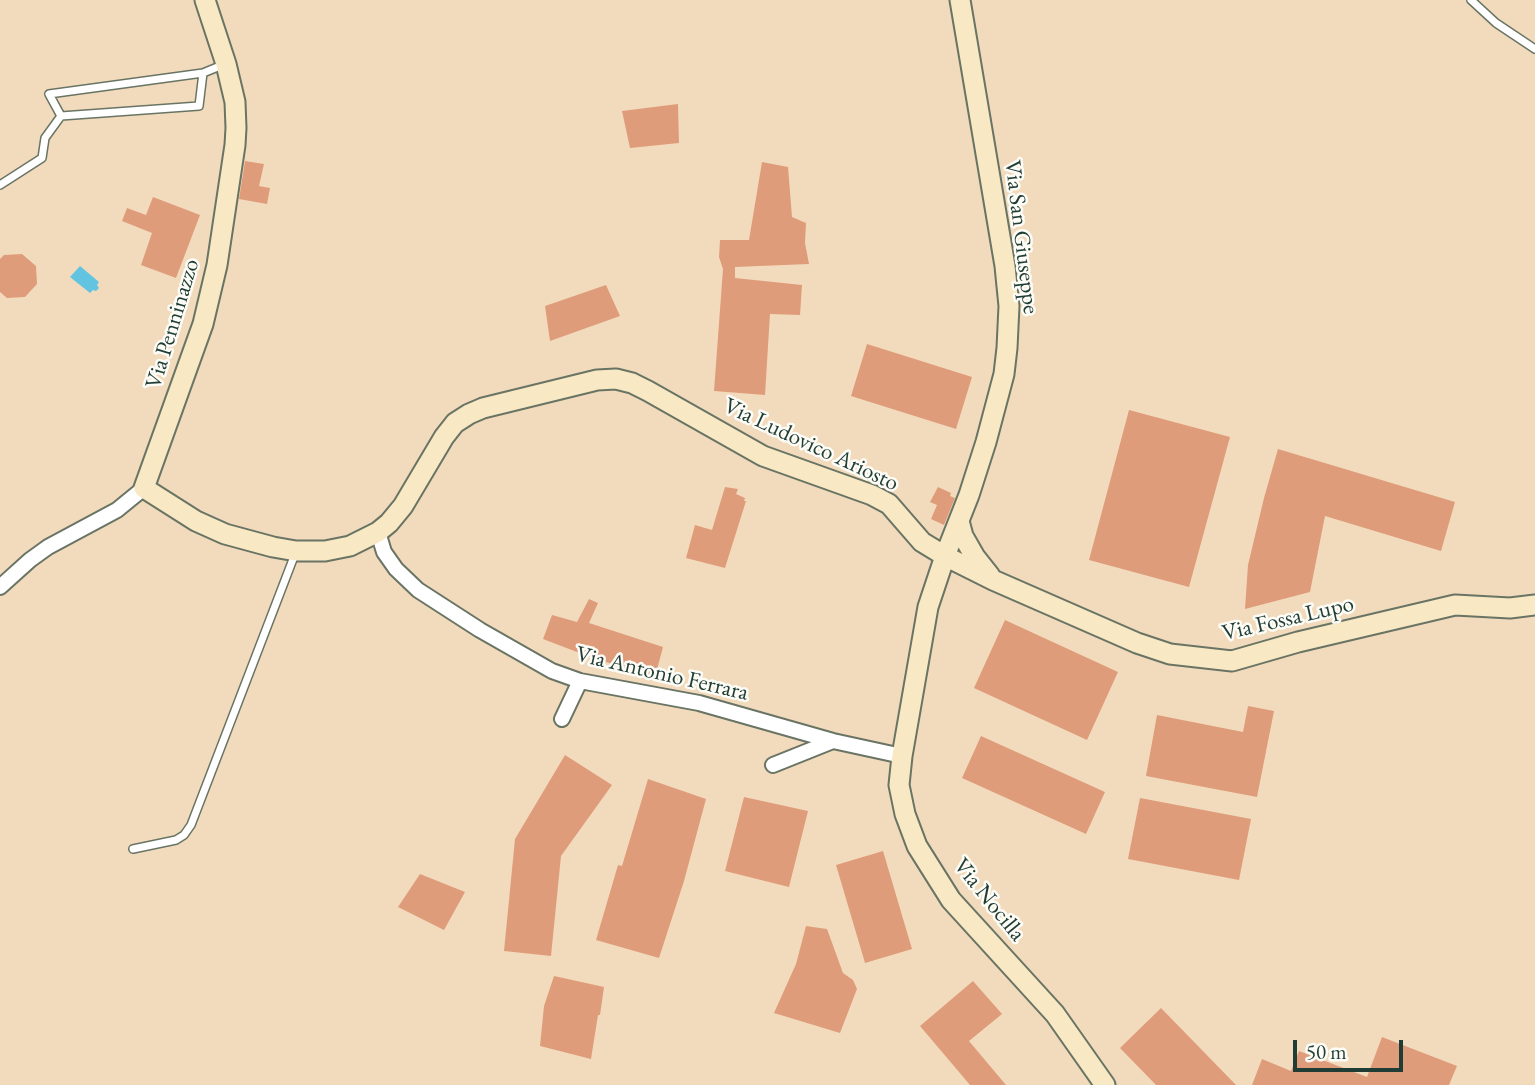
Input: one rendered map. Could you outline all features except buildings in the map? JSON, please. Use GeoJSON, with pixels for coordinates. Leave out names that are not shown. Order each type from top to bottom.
{"type":"FeatureCollection","features":[{"type":"Feature","properties":{"kind":"street","name":"Via Penninazzo"},"geometry":{"type":"LineString","coordinates":[[144,488],[203,324],[217,265],[236,128],[235,102],[226,64],[205,0]]}},
{"type":"Feature","properties":{"kind":"street","name":"Via San Giuseppe"},"geometry":{"type":"LineString","coordinates":[[945,556],[969,495],[1004,374],[1009,306],[1005,266],[960,0]]}},
{"type":"Feature","properties":{"kind":"street","name":"Via Ludovico Ariosto"},"geometry":{"type":"LineString","coordinates":[[144,488],[196,522],[225,534],[296,551],[325,551],[350,546],[378,532],[389,523],[403,506],[444,437],[462,418],[483,408],[597,380],[616,379],[648,391],[763,456],[873,495],[889,504],[922,542],[945,556]]}},
{"type":"Feature","properties":{"kind":"street"},"geometry":{"type":"LineString","coordinates":[[0,587],[48,547],[117,510],[144,488]]}},
{"type":"Feature","properties":{"kind":"street"},"geometry":{"type":"LineString","coordinates":[[959,521],[963,536],[975,557],[993,580]]}},
{"type":"Feature","properties":{"kind":"street","name":"Via Antonio Ferrara"},"geometry":{"type":"LineString","coordinates":[[378,532],[384,552],[396,569],[418,590],[480,630],[552,671],[580,681],[699,703],[833,741],[902,756]]}},
{"type":"Feature","properties":{"kind":"street","name":"Via Fossa Lupo"},"geometry":{"type":"LineString","coordinates":[[945,556],[1137,643],[1170,654],[1232,661],[1298,642],[1455,605],[1510,608],[1535,605]]}},
{"type":"Feature","properties":{"kind":"street","name":"Via Nocilla"},"geometry":{"type":"LineString","coordinates":[[945,556],[928,607],[902,756],[899,785],[905,814],[917,846],[951,900],[1055,1014],[1105,1085]]}},
{"type":"Feature","properties":{"kind":"street"},"geometry":{"type":"LineString","coordinates":[[562,719],[580,681]]}},
{"type":"Feature","properties":{"kind":"street"},"geometry":{"type":"LineString","coordinates":[[773,765],[833,741]]}},
{"type":"Feature","properties":{"kind":"lane"},"geometry":{"type":"LineString","coordinates":[[1471,0],[1496,23],[1535,49]]}},
{"type":"Feature","properties":{"kind":"lane"},"geometry":{"type":"LineString","coordinates":[[61,116],[49,93],[204,73],[226,64]]}},
{"type":"Feature","properties":{"kind":"lane"},"geometry":{"type":"LineString","coordinates":[[61,116],[199,106],[204,73]]}},
{"type":"Feature","properties":{"kind":"lane"},"geometry":{"type":"LineString","coordinates":[[0,185],[42,158],[46,138],[61,116]]}},
{"type":"Feature","properties":{"kind":"lane"},"geometry":{"type":"LineString","coordinates":[[133,849],[177,840],[191,825],[296,551]]}},
{"type":"Feature","properties":{"kind":"water"},"geometry":{"type":"Polygon","coordinates":[[[80,266],[99,282],[96,291],[90,293],[70,277],[80,266]]]}}]}
